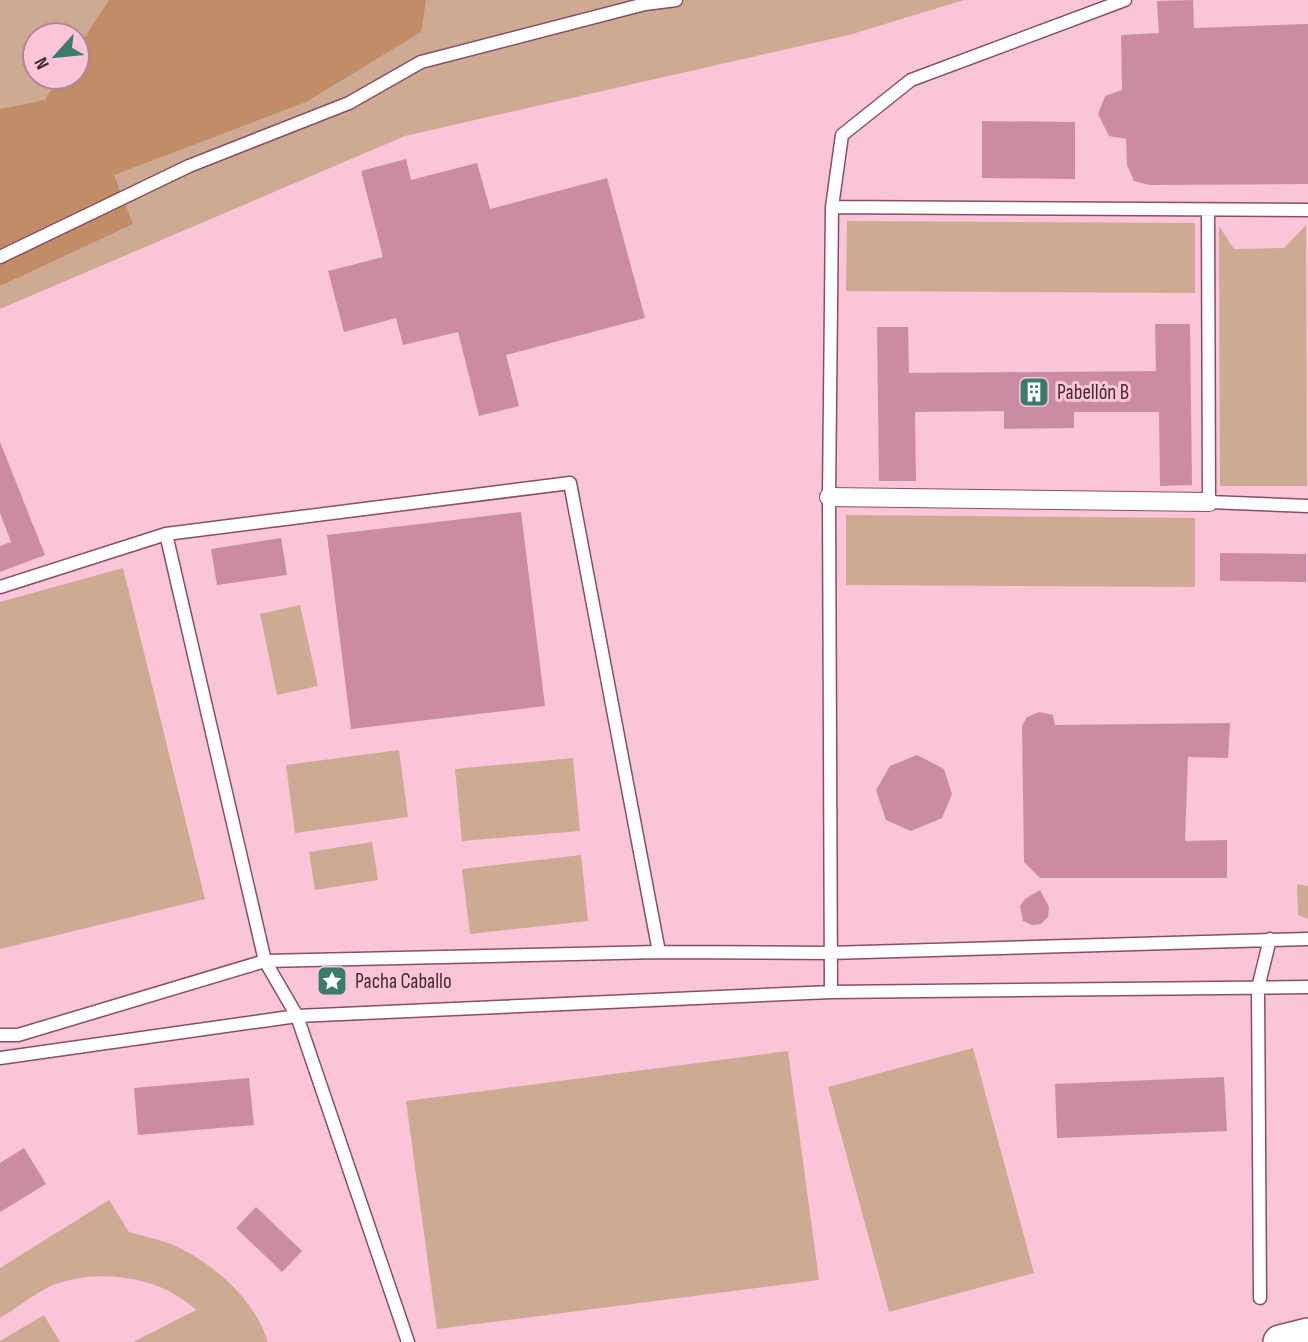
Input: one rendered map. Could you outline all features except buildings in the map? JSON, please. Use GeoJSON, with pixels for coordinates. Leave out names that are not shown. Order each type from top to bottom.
{"type":"FeatureCollection","features":[{"type":"Feature","properties":{"kind":"main road"},"geometry":{"type":"LineString","coordinates":[[1280,1342],[1308,1335]]}},
{"type":"Feature","properties":{"kind":"street"},"geometry":{"type":"LineString","coordinates":[[828,497],[1209,502]]}},
{"type":"Feature","properties":{"kind":"lane"},"geometry":{"type":"LineString","coordinates":[[0,257],[189,166],[349,103],[421,62],[645,4],[676,0]]}},
{"type":"Feature","properties":{"kind":"lane"},"geometry":{"type":"LineString","coordinates":[[831,992],[828,497],[832,207],[842,135],[911,80],[1125,0]]}},
{"type":"Feature","properties":{"kind":"lane"},"geometry":{"type":"LineString","coordinates":[[832,207],[1308,209]]}},
{"type":"Feature","properties":{"kind":"lane"},"geometry":{"type":"LineString","coordinates":[[1208,210],[1209,502],[1308,506]]}},
{"type":"Feature","properties":{"kind":"lane"},"geometry":{"type":"LineString","coordinates":[[0,587],[166,534],[570,483],[659,952]]}},
{"type":"Feature","properties":{"kind":"lane"},"geometry":{"type":"LineString","coordinates":[[166,534],[265,961],[297,1016],[408,1342]]}},
{"type":"Feature","properties":{"kind":"lane"},"geometry":{"type":"LineString","coordinates":[[1259,1298],[1258,988],[1270,939]]}},
{"type":"Feature","properties":{"kind":"lane"},"geometry":{"type":"LineString","coordinates":[[0,1035],[18,1035],[265,961],[659,952],[829,953],[1308,939]]}},
{"type":"Feature","properties":{"kind":"lane"},"geometry":{"type":"LineString","coordinates":[[0,1058],[297,1016],[831,992],[1308,988]]}},
{"type":"Feature","properties":{"kind":"shaded area"},"geometry":{"type":"Polygon","coordinates":[[[0,0],[964,0],[849,35],[405,136],[0,309],[0,0]]]}},
{"type":"Feature","properties":{"kind":"shaded area"},"geometry":{"type":"Polygon","coordinates":[[[109,0],[426,0],[421,32],[306,102],[114,175],[133,224],[0,286],[0,109],[45,100],[50,91],[91,91],[91,28],[109,0]]]}},
{"type":"Feature","properties":{"kind":"shaded area"},"geometry":{"type":"Polygon","coordinates":[[[847,221],[1195,223],[1195,293],[846,291],[847,221]]]}},
{"type":"Feature","properties":{"kind":"shaded area"},"geometry":{"type":"Polygon","coordinates":[[[1306,225],[1307,486],[1220,486],[1219,226],[1234,249],[1284,248],[1306,225]]]}},
{"type":"Feature","properties":{"kind":"shaded area"},"geometry":{"type":"Polygon","coordinates":[[[846,515],[1195,518],[1195,587],[846,585],[846,515]]]}},
{"type":"Feature","properties":{"kind":"shaded area"},"geometry":{"type":"Polygon","coordinates":[[[123,568],[205,899],[0,949],[0,602],[123,568]]]}},
{"type":"Feature","properties":{"kind":"shaded area"},"geometry":{"type":"Polygon","coordinates":[[[300,605],[318,686],[277,695],[260,614],[300,605]]]}},
{"type":"Feature","properties":{"kind":"shaded area"},"geometry":{"type":"Polygon","coordinates":[[[399,750],[408,817],[295,833],[286,765],[399,750]]]}},
{"type":"Feature","properties":{"kind":"shaded area"},"geometry":{"type":"Polygon","coordinates":[[[573,758],[580,831],[462,841],[455,769],[573,758]]]}},
{"type":"Feature","properties":{"kind":"shaded area"},"geometry":{"type":"Polygon","coordinates":[[[372,842],[378,880],[315,890],[309,852],[372,842]]]}},
{"type":"Feature","properties":{"kind":"shaded area"},"geometry":{"type":"Polygon","coordinates":[[[581,855],[588,921],[470,934],[462,869],[581,855]]]}},
{"type":"Feature","properties":{"kind":"shaded area"},"geometry":{"type":"Polygon","coordinates":[[[1297,884],[1308,886],[1308,919],[1298,915],[1297,884]]]}},
{"type":"Feature","properties":{"kind":"shaded area"},"geometry":{"type":"Polygon","coordinates":[[[973,1048],[1034,1273],[889,1312],[828,1087],[973,1048]]]}},
{"type":"Feature","properties":{"kind":"shaded area"},"geometry":{"type":"Polygon","coordinates":[[[788,1051],[819,1280],[437,1329],[406,1101],[788,1051]]]}},
{"type":"Feature","properties":{"kind":"shaded area"},"geometry":{"type":"Polygon","coordinates":[[[109,1200],[129,1232],[166,1242],[186,1251],[230,1283],[253,1311],[268,1342],[133,1342],[196,1310],[182,1298],[147,1282],[107,1276],[69,1280],[51,1286],[0,1318],[0,1268],[109,1200]]]}},
{"type":"Feature","properties":{"kind":"shaded area"},"geometry":{"type":"Polygon","coordinates":[[[44,1315],[60,1342],[0,1342],[0,1341],[44,1315]]]}},
{"type":"Feature","properties":{"kind":"place","name":"Pabellón B"},"geometry":{"type":"Point","coordinates":[1034,392]}},
{"type":"Feature","properties":{"kind":"place","name":"Pacha Caballo"},"geometry":{"type":"Point","coordinates":[332,981]}}]}
